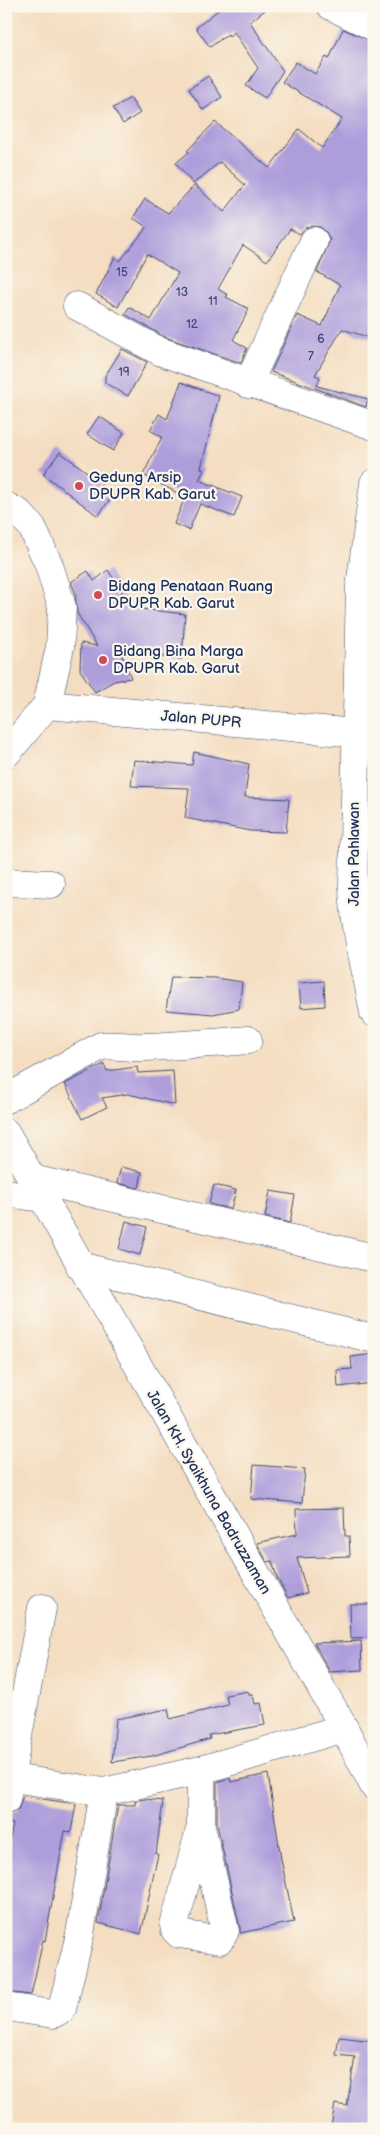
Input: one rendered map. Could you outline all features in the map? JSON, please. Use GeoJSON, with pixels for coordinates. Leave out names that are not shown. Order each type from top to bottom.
{"type":"FeatureCollection","features":[{"type":"Feature","properties":{"kind":"street"},"geometry":{"type":"LineString","coordinates":[[331,6],[374,27]]}},
{"type":"Feature","properties":{"kind":"street"},"geometry":{"type":"LineString","coordinates":[[248,384],[314,240]]}},
{"type":"Feature","properties":{"kind":"street"},"geometry":{"type":"LineString","coordinates":[[77,306],[159,351],[248,384],[374,426]]}},
{"type":"Feature","properties":{"kind":"street","name":"Jalan Pahlawan"},"geometry":{"type":"LineString","coordinates":[[374,483],[360,587],[355,733],[354,917],[364,952],[374,1013]]}},
{"type":"Feature","properties":{"kind":"street"},"geometry":{"type":"LineString","coordinates":[[6,506],[19,513],[32,527],[49,565],[62,607],[60,647],[47,705],[6,754]]}},
{"type":"Feature","properties":{"kind":"street","name":"Jalan PUPR"},"geometry":{"type":"LineString","coordinates":[[47,705],[355,733]]}},
{"type":"Feature","properties":{"kind":"street"},"geometry":{"type":"LineString","coordinates":[[6,882],[51,884]]}},
{"type":"Feature","properties":{"kind":"street"},"geometry":{"type":"LineString","coordinates":[[6,1099],[101,1046],[112,1044],[125,1048],[248,1040]]}},
{"type":"Feature","properties":{"kind":"street","name":"Jalan KH. Syaikhuna Badruzzaman"},"geometry":{"type":"LineString","coordinates":[[6,1133],[26,1176],[80,1266],[344,1728],[374,1786]]}},
{"type":"Feature","properties":{"kind":"street"},"geometry":{"type":"LineString","coordinates":[[6,1193],[26,1176],[374,1258]]}},
{"type":"Feature","properties":{"kind":"street"},"geometry":{"type":"LineString","coordinates":[[80,1266],[374,1339]]}},
{"type":"Feature","properties":{"kind":"street"},"geometry":{"type":"LineString","coordinates":[[42,1608],[8,1785],[104,1792],[201,1770],[344,1728]]}},
{"type":"Feature","properties":{"kind":"street"},"geometry":{"type":"LineString","coordinates":[[201,1770],[201,1826]]}},
{"type":"Feature","properties":{"kind":"street"},"geometry":{"type":"LineString","coordinates":[[6,2007],[53,2014],[62,2009],[80,1934],[104,1792]]}},
{"type":"Feature","properties":{"kind":"path"},"geometry":{"type":"LineString","coordinates":[[6,18],[15,6]]}},
{"type":"Feature","properties":{"kind":"building"},"geometry":{"type":"Polygon","coordinates":[[[223,6],[270,6],[250,22],[283,71],[265,98],[246,86],[258,68],[234,32],[210,47],[196,28],[223,6]]]}},
{"type":"Feature","properties":{"kind":"building"},"geometry":{"type":"Polygon","coordinates":[[[343,29],[374,42],[374,339],[342,329],[315,375],[320,377],[317,386],[368,399],[366,407],[271,372],[297,315],[322,326],[340,285],[317,272],[330,240],[326,232],[320,227],[312,226],[305,228],[300,234],[290,229],[267,261],[243,245],[218,289],[228,295],[226,297],[249,309],[233,340],[247,348],[241,363],[165,337],[125,314],[129,307],[151,320],[178,273],[147,254],[118,307],[96,294],[115,257],[120,261],[147,227],[133,218],[145,199],[168,213],[195,185],[224,212],[245,185],[220,162],[193,184],[176,163],[189,152],[187,151],[215,122],[269,168],[299,129],[322,148],[342,119],[282,82],[296,62],[315,74],[326,57],[329,59],[343,29]]]}},
{"type":"Feature","properties":{"kind":"building"},"geometry":{"type":"Polygon","coordinates":[[[208,76],[222,97],[203,110],[189,89],[208,76]]]}},
{"type":"Feature","properties":{"kind":"building"},"geometry":{"type":"Polygon","coordinates":[[[130,98],[140,113],[123,124],[113,108],[130,98]]]}},
{"type":"Feature","properties":{"kind":"building"},"geometry":{"type":"Polygon","coordinates":[[[122,349],[147,362],[128,396],[105,383],[105,376],[122,349]]]}},
{"type":"Feature","properties":{"kind":"building"},"geometry":{"type":"Polygon","coordinates":[[[181,382],[219,396],[201,468],[204,470],[199,480],[242,497],[234,517],[200,504],[189,530],[174,524],[185,497],[143,475],[162,437],[150,430],[159,414],[167,419],[181,382]]]}},
{"type":"Feature","properties":{"kind":"building"},"geometry":{"type":"Polygon","coordinates":[[[99,416],[124,433],[113,451],[87,434],[99,416]]]}},
{"type":"Feature","properties":{"kind":"building","name":"Gedung Arsip DPUPR Kab. Garut"},"geometry":{"type":"Polygon","coordinates":[[[60,452],[102,483],[98,488],[111,498],[98,516],[43,474],[60,452]]]}},
{"type":"Feature","properties":{"kind":"building"},"geometry":{"type":"Polygon","coordinates":[[[108,570],[132,608],[185,614],[182,659],[121,652],[131,678],[114,681],[95,692],[80,670],[81,643],[97,646],[77,613],[75,592],[71,582],[88,571],[94,581],[108,570]]]}},
{"type":"Feature","properties":{"kind":"building"},"geometry":{"type":"Polygon","coordinates":[[[194,752],[249,764],[245,797],[289,799],[286,832],[250,831],[185,818],[189,788],[131,786],[134,760],[192,765],[194,752]]]}},
{"type":"Feature","properties":{"kind":"building"},"geometry":{"type":"Polygon","coordinates":[[[171,977],[215,978],[242,982],[239,1009],[213,1014],[166,1010],[171,977]]]}},
{"type":"Feature","properties":{"kind":"building"},"geometry":{"type":"Polygon","coordinates":[[[324,981],[325,1006],[301,1008],[299,983],[324,981]]]}},
{"type":"Feature","properties":{"kind":"building"},"geometry":{"type":"Polygon","coordinates":[[[104,1064],[107,1071],[137,1067],[138,1073],[173,1071],[175,1105],[128,1094],[102,1098],[107,1107],[82,1119],[65,1084],[104,1064]]]}},
{"type":"Feature","properties":{"kind":"building"},"geometry":{"type":"Polygon","coordinates":[[[121,1167],[142,1172],[139,1188],[117,1183],[121,1167]]]}},
{"type":"Feature","properties":{"kind":"building"},"geometry":{"type":"Polygon","coordinates":[[[214,1185],[236,1190],[231,1209],[209,1204],[214,1185]]]}},
{"type":"Feature","properties":{"kind":"building"},"geometry":{"type":"Polygon","coordinates":[[[270,1191],[295,1195],[290,1223],[265,1217],[270,1191]]]}},
{"type":"Feature","properties":{"kind":"building"},"geometry":{"type":"Polygon","coordinates":[[[126,1221],[147,1227],[140,1255],[119,1249],[126,1221]]]}},
{"type":"Feature","properties":{"kind":"building"},"geometry":{"type":"Polygon","coordinates":[[[374,1354],[374,1383],[338,1387],[337,1370],[352,1369],[351,1357],[374,1354]]]}},
{"type":"Feature","properties":{"kind":"building"},"geometry":{"type":"Polygon","coordinates":[[[254,1465],[305,1469],[302,1503],[251,1499],[254,1465]]]}},
{"type":"Feature","properties":{"kind":"building"},"geometry":{"type":"Polygon","coordinates":[[[344,1508],[345,1536],[349,1536],[350,1556],[297,1558],[307,1593],[288,1598],[277,1578],[272,1561],[267,1562],[257,1543],[297,1534],[296,1509],[344,1508]]]}},
{"type":"Feature","properties":{"kind":"building"},"geometry":{"type":"Polygon","coordinates":[[[350,1604],[374,1604],[374,1638],[351,1639],[350,1604]]]}},
{"type":"Feature","properties":{"kind":"building"},"geometry":{"type":"Polygon","coordinates":[[[361,1641],[362,1670],[330,1672],[314,1643],[361,1641]]]}},
{"type":"Feature","properties":{"kind":"building"},"geometry":{"type":"Polygon","coordinates":[[[248,1691],[249,1695],[253,1695],[255,1704],[261,1703],[265,1725],[209,1735],[210,1739],[152,1756],[112,1762],[116,1719],[168,1709],[170,1719],[228,1705],[226,1695],[248,1691]]]}},
{"type":"Feature","properties":{"kind":"building"},"geometry":{"type":"Polygon","coordinates":[[[268,1774],[281,1859],[294,1922],[240,1933],[217,1824],[217,1782],[230,1778],[231,1782],[268,1774]]]}},
{"type":"Feature","properties":{"kind":"building"},"geometry":{"type":"Polygon","coordinates":[[[23,1796],[76,1804],[71,1832],[65,1831],[45,1941],[43,1940],[31,1995],[6,1992],[6,1856],[13,1824],[6,1823],[6,1815],[18,1810],[23,1796]]]}},
{"type":"Feature","properties":{"kind":"building"},"geometry":{"type":"Polygon","coordinates":[[[145,1799],[163,1801],[156,1854],[158,1854],[141,1934],[98,1923],[118,1805],[135,1805],[135,1801],[145,1799]]]}},
{"type":"Feature","properties":{"kind":"building"},"geometry":{"type":"Polygon","coordinates":[[[339,2037],[374,2041],[374,2119],[370,2118],[368,2129],[331,2126],[335,2104],[347,2106],[355,2057],[336,2055],[339,2037]]]}},
{"type":"Feature","properties":{"kind":"place","name":"Gedung Arsip DPUPR Kab. Garut"},"geometry":{"type":"Point","coordinates":[79,486]}},
{"type":"Feature","properties":{"kind":"place","name":"Bidang Penataan Ruang DPUPR Kab. Garut"},"geometry":{"type":"Point","coordinates":[98,595]}},
{"type":"Feature","properties":{"kind":"place","name":"Bidang Bina Marga DPUPR Kab. Garut"},"geometry":{"type":"Point","coordinates":[103,660]}}]}
